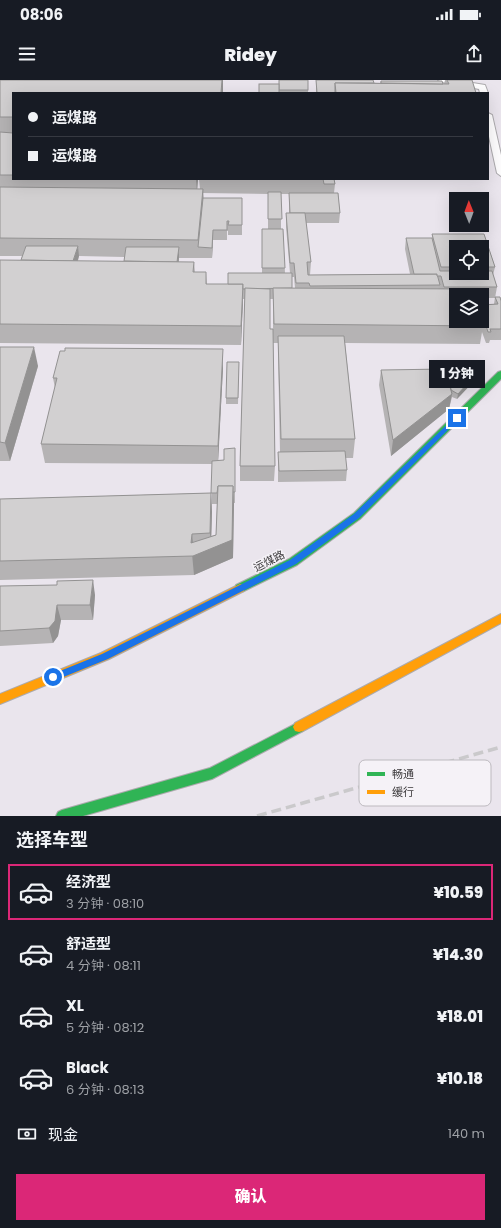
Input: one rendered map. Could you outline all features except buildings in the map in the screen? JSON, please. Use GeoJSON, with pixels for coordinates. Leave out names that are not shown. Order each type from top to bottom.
{"type":"FeatureCollection","features":[{"type":"Feature","properties":{"kind":"street","name":"运煤路"},"geometry":{"type":"LineString","coordinates":[[0,699],[105,656],[293,562],[357,516],[501,374]]}},
{"type":"Feature","properties":{"kind":"street"},"geometry":{"type":"LineString","coordinates":[[62,816],[212,773],[501,618]]}},
{"type":"Feature","properties":{"kind":"lane"},"geometry":{"type":"LineString","coordinates":[[442,80],[482,87],[484,92]]}},
{"type":"Feature","properties":{"kind":"lane"},"geometry":{"type":"LineString","coordinates":[[489,119],[501,173]]}},
{"type":"Feature","properties":{"kind":"shaded area"},"geometry":{"type":"Polygon","coordinates":[[[0,80],[501,80],[501,816],[0,816],[0,80]]]}},
{"type":"Feature","properties":{"kind":"railway"},"geometry":{"type":"LineString","coordinates":[[455,760],[501,747]]}},
{"type":"Feature","properties":{"kind":"railway"},"geometry":{"type":"LineString","coordinates":[[257,816],[359,787]]}},
{"type":"Feature","properties":{"kind":"traffic: fast"},"geometry":{"type":"LineString","coordinates":[[240,588],[293,562],[357,516],[501,374]]}},
{"type":"Feature","properties":{"kind":"traffic: fast"},"geometry":{"type":"LineString","coordinates":[[62,816],[212,773],[299,727]]}},
{"type":"Feature","properties":{"kind":"traffic: slow"},"geometry":{"type":"LineString","coordinates":[[0,699],[105,656],[240,588]]}},
{"type":"Feature","properties":{"kind":"traffic: slow"},"geometry":{"type":"LineString","coordinates":[[299,727],[501,618]]}},
{"type":"Feature","properties":{"kind":"route"},"geometry":{"type":"LineString","coordinates":[[53,677],[105,656],[293,562],[357,516],[457,418]]}}]}
